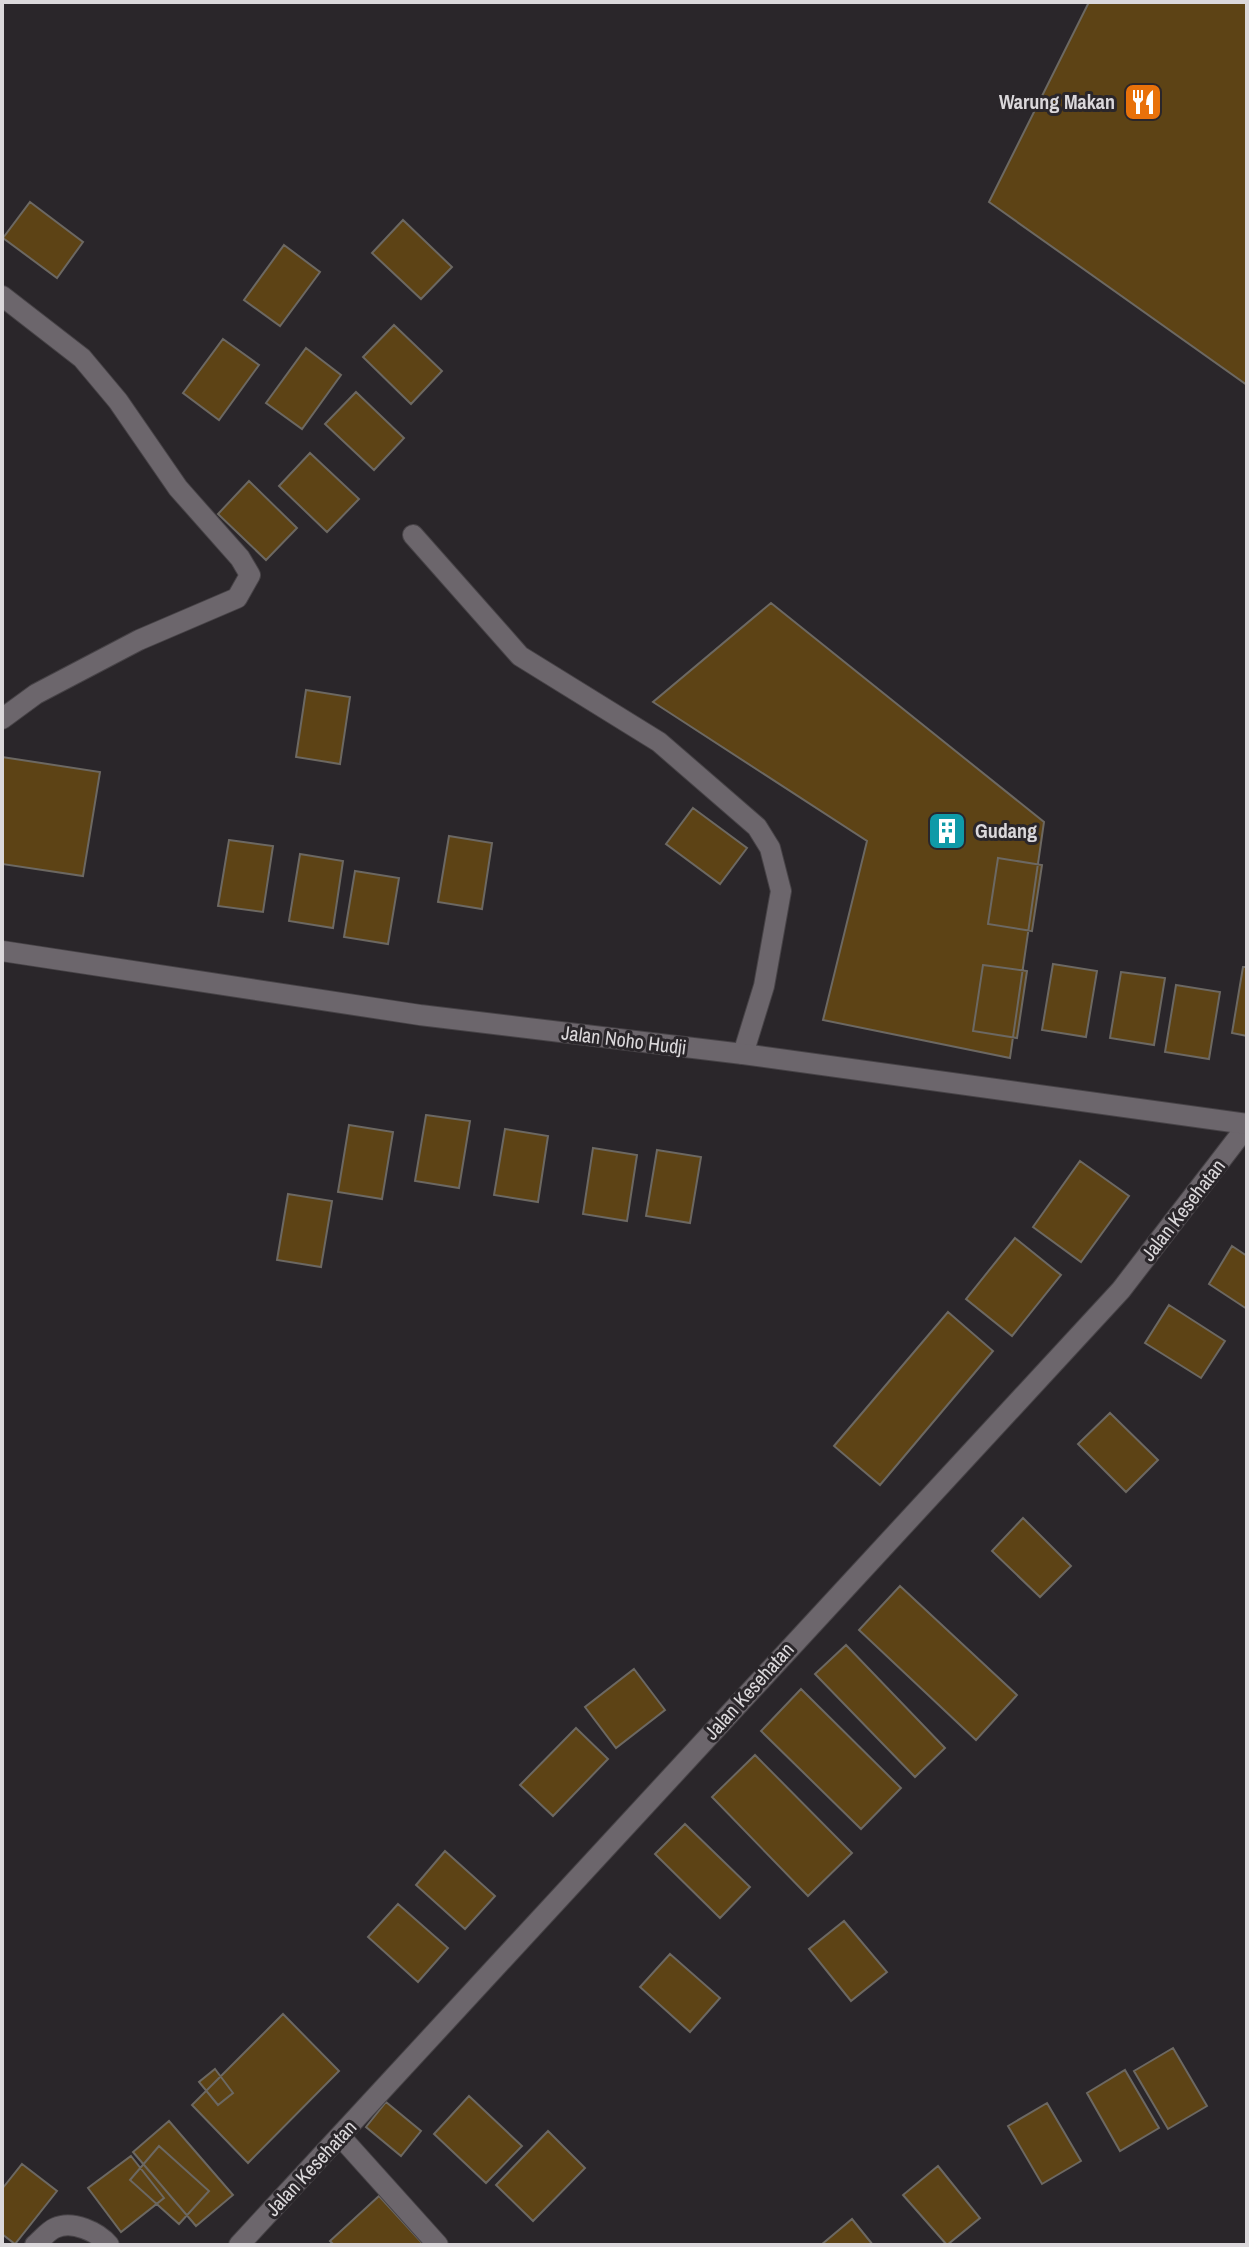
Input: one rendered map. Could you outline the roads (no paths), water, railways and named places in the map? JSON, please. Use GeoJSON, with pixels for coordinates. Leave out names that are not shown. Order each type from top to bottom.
{"type":"FeatureCollection","features":[{"type":"Feature","properties":{"kind":"street"},"geometry":{"type":"LineString","coordinates":[[2,296],[82,358],[118,401],[178,488],[240,558],[250,575],[237,598],[139,640],[36,694],[2,719]]}},
{"type":"Feature","properties":{"kind":"street"},"geometry":{"type":"LineString","coordinates":[[413,535],[520,656],[659,742],[757,827],[770,848],[781,891],[764,986],[743,1054]]}},
{"type":"Feature","properties":{"kind":"street","name":"Jalan Noho Hudji"},"geometry":{"type":"LineString","coordinates":[[2,951],[420,1015],[743,1054],[1247,1125]]}},
{"type":"Feature","properties":{"kind":"street","name":"Jalan Kesehatan"},"geometry":{"type":"LineString","coordinates":[[239,2245],[1121,1290],[1247,1125]]}},
{"type":"Feature","properties":{"kind":"street"},"geometry":{"type":"LineString","coordinates":[[340,2136],[438,2245]]}},
{"type":"Feature","properties":{"kind":"street"},"geometry":{"type":"LineString","coordinates":[[35,2245],[57,2227],[78,2226],[102,2237],[109,2245]]}},
{"type":"Feature","properties":{"kind":"place","name":"Warung Makan"},"geometry":{"type":"Point","coordinates":[1143,102]}},
{"type":"Feature","properties":{"kind":"place","name":"Gudang"},"geometry":{"type":"Point","coordinates":[947,831]}}]}
